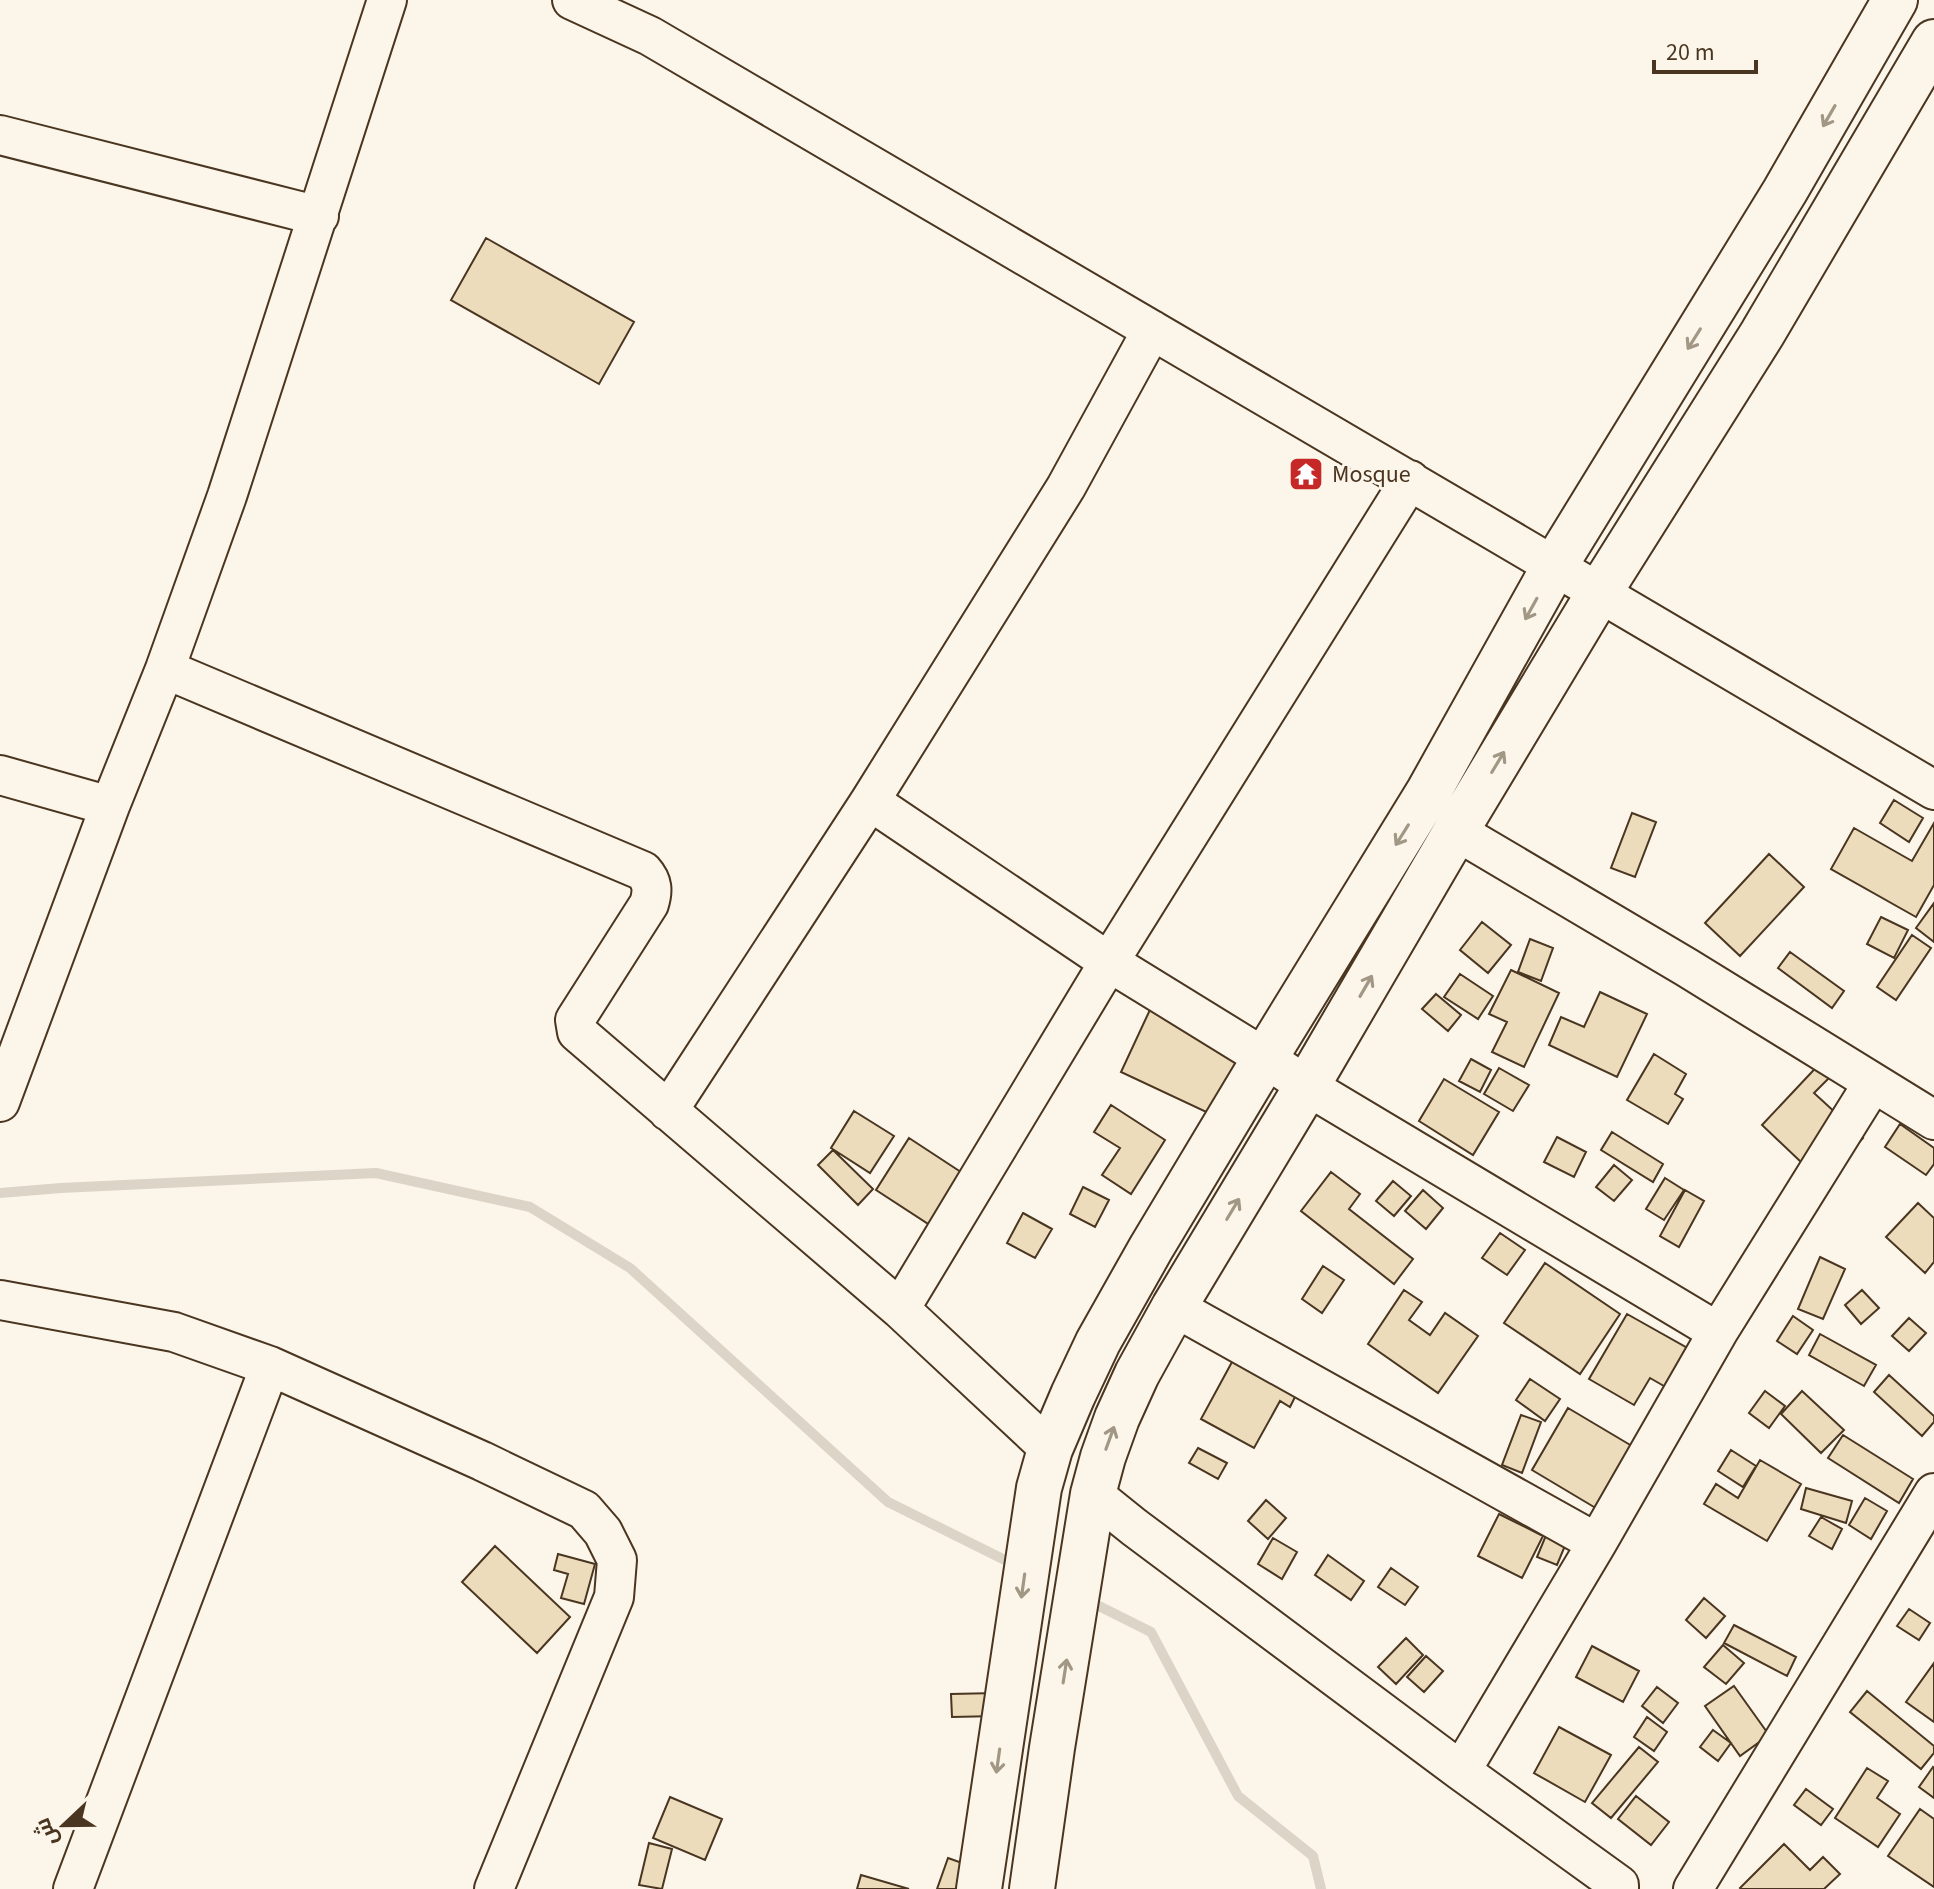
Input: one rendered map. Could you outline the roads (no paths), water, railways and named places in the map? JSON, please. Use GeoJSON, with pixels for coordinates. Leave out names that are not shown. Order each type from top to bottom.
{"type":"FeatureCollection","features":[{"type":"Feature","properties":{"kind":"main road"},"geometry":{"type":"LineString","coordinates":[[979,1889],[1039,1488],[1050,1449],[1098,1342],[1265,1058],[1429,791],[1554,567],[1785,191],[1892,6],[1934,42],[1762,334],[1599,593],[1456,831],[1137,1374],[1117,1418],[1093,1494],[1032,1889]]}},
{"type":"Feature","properties":{"kind":"street"},"geometry":{"type":"LineString","coordinates":[[1,1098],[110,806],[165,669],[227,496],[387,0]]}},
{"type":"Feature","properties":{"kind":"street"},"geometry":{"type":"LineString","coordinates":[[572,0],[646,18],[1152,330],[1934,790]]}},
{"type":"Feature","properties":{"kind":"street"},"geometry":{"type":"LineString","coordinates":[[0,135],[319,216]]}},
{"type":"Feature","properties":{"kind":"street"},"geometry":{"type":"LineString","coordinates":[[668,1111],[870,801],[1066,487],[1152,330]]}},
{"type":"Feature","properties":{"kind":"street"},"geometry":{"type":"LineString","coordinates":[[900,1309],[1109,962],[1410,480]]}},
{"type":"Feature","properties":{"kind":"street"},"geometry":{"type":"LineString","coordinates":[[165,669],[643,871],[650,878],[653,892],[649,904],[575,1020],[575,1027],[583,1039],[900,1309],[1050,1449]]}},
{"type":"Feature","properties":{"kind":"street"},"geometry":{"type":"LineString","coordinates":[[0,775],[110,806]]}},
{"type":"Feature","properties":{"kind":"street"},"geometry":{"type":"LineString","coordinates":[[870,801],[1109,962],[1307,1086],[1718,1332]]}},
{"type":"Feature","properties":{"kind":"street"},"geometry":{"type":"LineString","coordinates":[[1456,831],[1686,967],[1934,1120]]}},
{"type":"Feature","properties":{"kind":"street"},"geometry":{"type":"LineString","coordinates":[[1461,1771],[1718,1332],[1873,1083]]}},
{"type":"Feature","properties":{"kind":"street"},"geometry":{"type":"LineString","coordinates":[[0,1300],[174,1332],[270,1366],[584,1510],[603,1532],[617,1560],[614,1597],[494,1889]]}},
{"type":"Feature","properties":{"kind":"street"},"geometry":{"type":"LineString","coordinates":[[1174,1307],[1597,1543]]}},
{"type":"Feature","properties":{"kind":"street"},"geometry":{"type":"LineString","coordinates":[[73,1889],[270,1366]]}},
{"type":"Feature","properties":{"kind":"street"},"geometry":{"type":"LineString","coordinates":[[1693,1889],[1934,1493]]}},
{"type":"Feature","properties":{"kind":"street"},"geometry":{"type":"LineString","coordinates":[[1093,1494],[1621,1888]]}},
{"type":"Feature","properties":{"kind":"waterway"},"geometry":{"type":"LineString","coordinates":[[0,1193],[376,1173],[530,1207],[630,1268],[888,1502],[1015,1565]]}},
{"type":"Feature","properties":{"kind":"waterway"},"geometry":{"type":"LineString","coordinates":[[1087,1600],[1151,1632],[1238,1796],[1313,1856],[1321,1889]]}},
{"type":"Feature","properties":{"kind":"place","name":"Mosque"},"geometry":{"type":"Point","coordinates":[1306,474]}}]}
